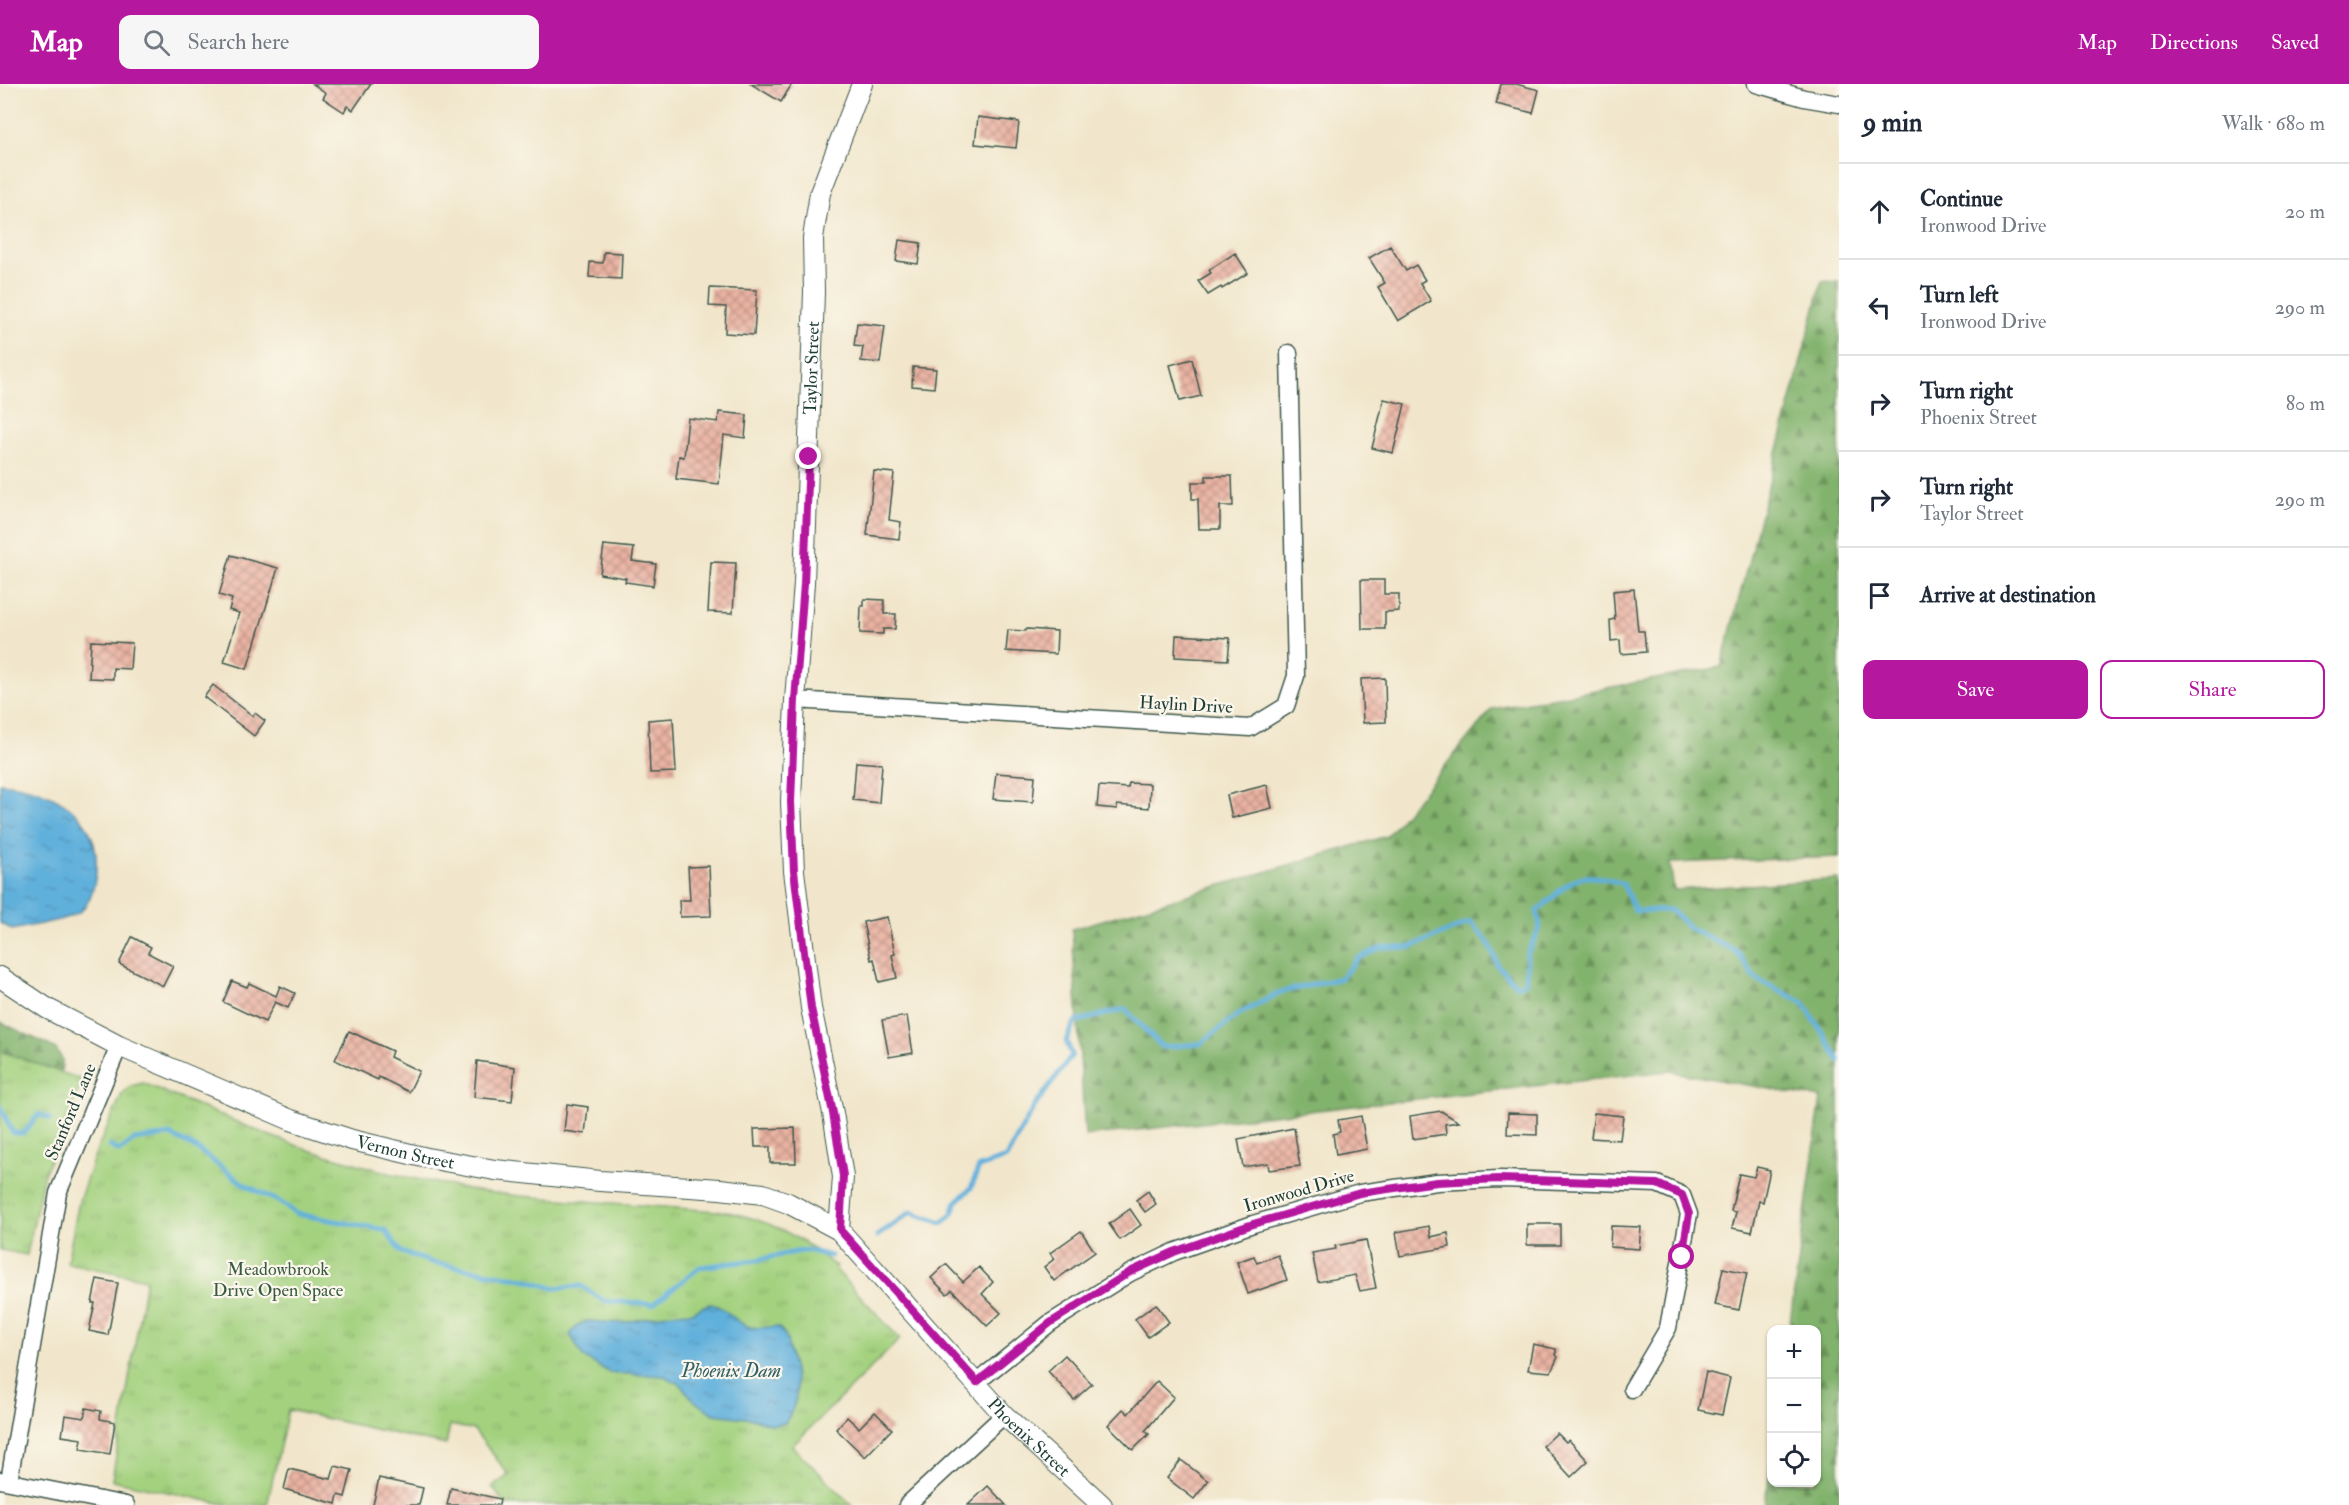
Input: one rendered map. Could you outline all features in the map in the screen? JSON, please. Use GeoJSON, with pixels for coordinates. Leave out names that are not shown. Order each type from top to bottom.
{"type":"FeatureCollection","features":[{"type":"Feature","properties":{"kind":"street","name":"Taylor Street"},"geometry":{"type":"LineString","coordinates":[[840,1230],[843,1176],[833,1113],[811,1008],[794,871],[791,802],[795,700],[804,584],[814,292],[813,238],[820,193],[862,84]]}},
{"type":"Feature","properties":{"kind":"street"},"geometry":{"type":"LineString","coordinates":[[1756,84],[1804,98],[1839,104]]}},
{"type":"Feature","properties":{"kind":"street","name":"Haylin Drive"},"geometry":{"type":"LineString","coordinates":[[795,700],[1250,728],[1286,706],[1296,676],[1289,353]]}},
{"type":"Feature","properties":{"kind":"street","name":"Vernon Street"},"geometry":{"type":"LineString","coordinates":[[0,976],[48,1010],[119,1046],[291,1120],[352,1140],[427,1158],[495,1170],[763,1194],[788,1203],[840,1230]]}},
{"type":"Feature","properties":{"kind":"street","name":"Stanford Lane"},"geometry":{"type":"LineString","coordinates":[[4,1480],[58,1193],[119,1046]]}},
{"type":"Feature","properties":{"kind":"street","name":"Ironwood Drive"},"geometry":{"type":"LineString","coordinates":[[977,1382],[1050,1323],[1130,1272],[1174,1252],[1253,1224],[1360,1193],[1437,1182],[1499,1179],[1657,1184],[1682,1195],[1689,1214],[1668,1328],[1632,1389]]}},
{"type":"Feature","properties":{"kind":"street","name":"Phoenix Street"},"geometry":{"type":"LineString","coordinates":[[840,1230],[1004,1415],[1102,1505]]}},
{"type":"Feature","properties":{"kind":"street"},"geometry":{"type":"LineString","coordinates":[[907,1505],[1004,1415]]}},
{"type":"Feature","properties":{"kind":"street"},"geometry":{"type":"LineString","coordinates":[[4,1480],[126,1505]]}},
{"type":"Feature","properties":{"kind":"green space"},"geometry":{"type":"Polygon","coordinates":[[[1822,281],[1839,282],[1839,857],[1670,863],[1674,890],[1839,879],[1839,1505],[1765,1505],[1767,1487],[1821,1487],[1821,1325],[1790,1325],[1821,1098],[1668,1071],[1085,1136],[1072,929],[1387,836],[1492,709],[1721,667],[1822,281]]]}},
{"type":"Feature","properties":{"kind":"green space"},"geometry":{"type":"Polygon","coordinates":[[[0,1022],[55,1048],[62,1059],[62,1065],[58,1089],[0,1144],[0,1022]]]}},
{"type":"Feature","properties":{"kind":"green space"},"geometry":{"type":"Polygon","coordinates":[[[0,1051],[83,1080],[43,1177],[27,1255],[0,1250],[0,1051]]]}},
{"type":"Feature","properties":{"kind":"green space","name":"Meadowbrook Drive Open Space"},"geometry":{"type":"Polygon","coordinates":[[[143,1083],[309,1150],[392,1174],[477,1191],[520,1196],[728,1212],[757,1220],[799,1239],[836,1267],[836,1270],[900,1339],[792,1446],[852,1505],[506,1505],[492,1487],[509,1475],[474,1430],[450,1425],[446,1445],[288,1410],[267,1505],[227,1505],[112,1480],[146,1279],[67,1263],[79,1201],[96,1152],[122,1094],[131,1086],[143,1083]]]}},
{"type":"Feature","properties":{"kind":"water"},"geometry":{"type":"Polygon","coordinates":[[[0,783],[37,791],[54,798],[69,807],[90,833],[95,851],[95,881],[88,902],[76,914],[12,930],[0,923],[0,783]]]}},
{"type":"Feature","properties":{"kind":"water","name":"Phoenix Dam"},"geometry":{"type":"Polygon","coordinates":[[[708,1304],[719,1307],[747,1326],[777,1327],[784,1333],[795,1373],[796,1390],[794,1406],[785,1423],[772,1425],[754,1419],[714,1414],[694,1401],[680,1384],[664,1376],[610,1373],[583,1357],[570,1334],[577,1326],[587,1321],[622,1323],[672,1313],[692,1312],[708,1304]]]}},
{"type":"Feature","properties":{"kind":"building"},"geometry":{"type":"Polygon","coordinates":[[[313,84],[371,84],[353,110],[347,106],[344,112],[323,98],[326,93],[313,84]]]}},
{"type":"Feature","properties":{"kind":"building"},"geometry":{"type":"Polygon","coordinates":[[[751,84],[792,84],[781,102],[751,84]]]}},
{"type":"Feature","properties":{"kind":"building"},"geometry":{"type":"Polygon","coordinates":[[[1501,84],[1516,84],[1539,90],[1533,113],[1496,104],[1501,84]]]}},
{"type":"Feature","properties":{"kind":"building"},"geometry":{"type":"Polygon","coordinates":[[[978,117],[1019,122],[1016,148],[975,144],[978,117]]]}},
{"type":"Feature","properties":{"kind":"building"},"geometry":{"type":"Polygon","coordinates":[[[899,240],[921,243],[918,264],[896,261],[899,240]]]}},
{"type":"Feature","properties":{"kind":"building"},"geometry":{"type":"Polygon","coordinates":[[[1390,246],[1406,271],[1416,265],[1425,280],[1420,283],[1431,301],[1398,321],[1378,287],[1385,283],[1369,258],[1390,246]]]}},
{"type":"Feature","properties":{"kind":"building"},"geometry":{"type":"Polygon","coordinates":[[[604,252],[622,253],[621,279],[589,277],[590,262],[603,263],[604,252]]]}},
{"type":"Feature","properties":{"kind":"building"},"geometry":{"type":"Polygon","coordinates":[[[1235,253],[1248,273],[1208,295],[1198,281],[1211,273],[1209,270],[1235,253]]]}},
{"type":"Feature","properties":{"kind":"building"},"geometry":{"type":"Polygon","coordinates":[[[710,288],[757,290],[754,335],[725,333],[726,307],[709,306],[710,288]]]}},
{"type":"Feature","properties":{"kind":"building"},"geometry":{"type":"Polygon","coordinates":[[[857,323],[885,326],[880,363],[861,361],[863,347],[854,346],[857,323]]]}},
{"type":"Feature","properties":{"kind":"building"},"geometry":{"type":"Polygon","coordinates":[[[1192,359],[1201,396],[1180,401],[1170,365],[1192,359]]]}},
{"type":"Feature","properties":{"kind":"building"},"geometry":{"type":"Polygon","coordinates":[[[913,367],[936,369],[934,388],[912,386],[913,367]]]}},
{"type":"Feature","properties":{"kind":"building"},"geometry":{"type":"Polygon","coordinates":[[[1384,399],[1405,404],[1393,453],[1372,448],[1384,399]]]}},
{"type":"Feature","properties":{"kind":"building"},"geometry":{"type":"Polygon","coordinates":[[[719,412],[747,415],[745,438],[724,435],[719,484],[676,479],[679,456],[684,457],[688,418],[718,422],[719,412]]]}},
{"type":"Feature","properties":{"kind":"building"},"geometry":{"type":"Polygon","coordinates":[[[874,471],[894,473],[889,520],[901,522],[899,539],[867,535],[874,471]]]}},
{"type":"Feature","properties":{"kind":"building"},"geometry":{"type":"Polygon","coordinates":[[[1206,476],[1232,476],[1233,506],[1220,506],[1220,529],[1199,529],[1198,499],[1192,499],[1192,482],[1206,482],[1206,476]]]}},
{"type":"Feature","properties":{"kind":"building"},"geometry":{"type":"Polygon","coordinates":[[[604,545],[634,548],[632,561],[656,564],[653,586],[625,582],[626,578],[600,574],[604,545]]]}},
{"type":"Feature","properties":{"kind":"building"},"geometry":{"type":"Polygon","coordinates":[[[231,555],[278,568],[247,669],[224,662],[239,613],[229,610],[232,599],[219,595],[231,555]]]}},
{"type":"Feature","properties":{"kind":"building"},"geometry":{"type":"Polygon","coordinates":[[[711,562],[736,563],[733,613],[708,612],[711,562]]]}},
{"type":"Feature","properties":{"kind":"building"},"geometry":{"type":"Polygon","coordinates":[[[1361,580],[1384,580],[1384,594],[1399,594],[1399,611],[1385,612],[1385,629],[1362,629],[1361,580]]]}},
{"type":"Feature","properties":{"kind":"building"},"geometry":{"type":"Polygon","coordinates":[[[1634,589],[1638,631],[1644,631],[1646,652],[1621,654],[1620,640],[1611,641],[1610,620],[1615,619],[1613,591],[1634,589]]]}},
{"type":"Feature","properties":{"kind":"building"},"geometry":{"type":"Polygon","coordinates":[[[864,599],[884,600],[884,614],[896,614],[895,629],[883,629],[883,634],[860,633],[861,606],[864,606],[864,599]]]}},
{"type":"Feature","properties":{"kind":"building"},"geometry":{"type":"Polygon","coordinates":[[[1027,629],[1057,631],[1056,654],[1006,651],[1008,630],[1025,631],[1027,629]]]}},
{"type":"Feature","properties":{"kind":"building"},"geometry":{"type":"Polygon","coordinates":[[[1176,635],[1230,638],[1228,660],[1175,657],[1176,635]]]}},
{"type":"Feature","properties":{"kind":"building"},"geometry":{"type":"Polygon","coordinates":[[[91,641],[132,643],[130,669],[113,668],[113,679],[89,678],[91,641]]]}},
{"type":"Feature","properties":{"kind":"building"},"geometry":{"type":"Polygon","coordinates":[[[1385,678],[1386,722],[1363,723],[1361,679],[1385,678]]]}},
{"type":"Feature","properties":{"kind":"building"},"geometry":{"type":"Polygon","coordinates":[[[213,685],[253,716],[255,713],[265,721],[254,736],[204,697],[213,685]]]}},
{"type":"Feature","properties":{"kind":"building"},"geometry":{"type":"Polygon","coordinates":[[[673,718],[676,772],[650,773],[648,720],[673,718]]]}},
{"type":"Feature","properties":{"kind":"building"},"geometry":{"type":"Polygon","coordinates":[[[856,762],[882,764],[879,803],[853,800],[856,762]]]}},
{"type":"Feature","properties":{"kind":"building"},"geometry":{"type":"Polygon","coordinates":[[[996,773],[1035,776],[1033,802],[993,799],[996,773]]]}},
{"type":"Feature","properties":{"kind":"building"},"geometry":{"type":"Polygon","coordinates":[[[1129,783],[1150,784],[1149,808],[1117,805],[1117,809],[1097,807],[1099,786],[1128,788],[1129,783]]]}},
{"type":"Feature","properties":{"kind":"building"},"geometry":{"type":"Polygon","coordinates":[[[1267,785],[1272,808],[1232,818],[1227,795],[1267,785]]]}},
{"type":"Feature","properties":{"kind":"building"},"geometry":{"type":"Polygon","coordinates":[[[709,866],[711,916],[680,917],[679,900],[690,900],[688,867],[709,866]]]}},
{"type":"Feature","properties":{"kind":"building"},"geometry":{"type":"Polygon","coordinates":[[[887,917],[895,954],[892,955],[897,978],[879,982],[874,959],[871,960],[863,922],[887,917]]]}},
{"type":"Feature","properties":{"kind":"building"},"geometry":{"type":"Polygon","coordinates":[[[132,937],[151,947],[148,953],[173,966],[163,986],[119,964],[132,937]]]}},
{"type":"Feature","properties":{"kind":"building"},"geometry":{"type":"Polygon","coordinates":[[[232,981],[247,987],[249,983],[276,996],[280,986],[295,993],[288,1008],[275,1002],[265,1022],[223,1002],[232,981]]]}},
{"type":"Feature","properties":{"kind":"building"},"geometry":{"type":"Polygon","coordinates":[[[907,1016],[913,1053],[889,1057],[882,1020],[907,1016]]]}},
{"type":"Feature","properties":{"kind":"building"},"geometry":{"type":"Polygon","coordinates":[[[349,1031],[392,1051],[390,1057],[419,1071],[409,1092],[379,1077],[378,1080],[335,1060],[349,1031]]]}},
{"type":"Feature","properties":{"kind":"building"},"geometry":{"type":"Polygon","coordinates":[[[477,1061],[515,1067],[512,1101],[474,1097],[477,1061]]]}},
{"type":"Feature","properties":{"kind":"building"},"geometry":{"type":"Polygon","coordinates":[[[567,1104],[588,1107],[585,1134],[564,1131],[567,1104]]]}},
{"type":"Feature","properties":{"kind":"building"},"geometry":{"type":"Polygon","coordinates":[[[1441,1111],[1459,1122],[1445,1124],[1446,1134],[1413,1139],[1410,1116],[1441,1111]]]}},
{"type":"Feature","properties":{"kind":"building"},"geometry":{"type":"Polygon","coordinates":[[[1508,1113],[1537,1114],[1537,1135],[1507,1134],[1508,1113]]]}},
{"type":"Feature","properties":{"kind":"building"},"geometry":{"type":"Polygon","coordinates":[[[1594,1113],[1623,1116],[1620,1140],[1591,1138],[1594,1113]]]}},
{"type":"Feature","properties":{"kind":"building"},"geometry":{"type":"Polygon","coordinates":[[[1361,1116],[1367,1149],[1336,1155],[1333,1134],[1340,1132],[1338,1120],[1361,1116]]]}},
{"type":"Feature","properties":{"kind":"building"},"geometry":{"type":"Polygon","coordinates":[[[795,1128],[796,1163],[770,1163],[770,1147],[755,1147],[754,1129],[795,1128]]]}},
{"type":"Feature","properties":{"kind":"building"},"geometry":{"type":"Polygon","coordinates":[[[1294,1128],[1300,1166],[1269,1170],[1268,1163],[1243,1167],[1238,1139],[1294,1128]]]}},
{"type":"Feature","properties":{"kind":"building"},"geometry":{"type":"Polygon","coordinates":[[[1757,1167],[1770,1170],[1763,1202],[1759,1201],[1752,1232],[1732,1228],[1736,1212],[1731,1211],[1739,1174],[1754,1177],[1757,1167]]]}},
{"type":"Feature","properties":{"kind":"building"},"geometry":{"type":"Polygon","coordinates":[[[1148,1191],[1156,1204],[1145,1212],[1136,1200],[1148,1191]]]}},
{"type":"Feature","properties":{"kind":"building"},"geometry":{"type":"Polygon","coordinates":[[[1130,1209],[1141,1225],[1120,1240],[1109,1224],[1130,1209]]]}},
{"type":"Feature","properties":{"kind":"building"},"geometry":{"type":"Polygon","coordinates":[[[1527,1224],[1560,1224],[1560,1245],[1527,1245],[1527,1224]]]}},
{"type":"Feature","properties":{"kind":"building"},"geometry":{"type":"Polygon","coordinates":[[[1429,1226],[1431,1237],[1448,1233],[1450,1247],[1400,1256],[1396,1232],[1429,1226]]]}},
{"type":"Feature","properties":{"kind":"building"},"geometry":{"type":"Polygon","coordinates":[[[1611,1226],[1641,1227],[1639,1249],[1610,1247],[1611,1226]]]}},
{"type":"Feature","properties":{"kind":"building"},"geometry":{"type":"Polygon","coordinates":[[[1081,1231],[1095,1252],[1054,1281],[1044,1267],[1054,1259],[1050,1253],[1081,1231]]]}},
{"type":"Feature","properties":{"kind":"building"},"geometry":{"type":"Polygon","coordinates":[[[1366,1240],[1376,1288],[1360,1291],[1355,1275],[1318,1282],[1312,1253],[1366,1240]]]}},
{"type":"Feature","properties":{"kind":"building"},"geometry":{"type":"Polygon","coordinates":[[[1278,1255],[1287,1280],[1248,1294],[1237,1262],[1254,1256],[1257,1263],[1278,1255]]]}},
{"type":"Feature","properties":{"kind":"building"},"geometry":{"type":"Polygon","coordinates":[[[946,1264],[963,1282],[979,1267],[993,1282],[982,1294],[1001,1313],[987,1326],[952,1290],[947,1294],[931,1278],[946,1264]]]}},
{"type":"Feature","properties":{"kind":"building"},"geometry":{"type":"Polygon","coordinates":[[[1723,1268],[1747,1273],[1739,1310],[1715,1305],[1723,1268]]]}},
{"type":"Feature","properties":{"kind":"building"},"geometry":{"type":"Polygon","coordinates":[[[97,1279],[118,1283],[108,1335],[89,1331],[97,1279]]]}},
{"type":"Feature","properties":{"kind":"building"},"geometry":{"type":"Polygon","coordinates":[[[1156,1304],[1169,1322],[1148,1337],[1135,1319],[1156,1304]]]}},
{"type":"Feature","properties":{"kind":"building"},"geometry":{"type":"Polygon","coordinates":[[[1533,1344],[1556,1349],[1558,1357],[1551,1372],[1528,1370],[1533,1344]]]}},
{"type":"Feature","properties":{"kind":"building"},"geometry":{"type":"Polygon","coordinates":[[[1065,1355],[1092,1384],[1074,1400],[1048,1371],[1065,1355]]]}},
{"type":"Feature","properties":{"kind":"building"},"geometry":{"type":"Polygon","coordinates":[[[1706,1372],[1730,1378],[1722,1415],[1698,1410],[1706,1372]]]}},
{"type":"Feature","properties":{"kind":"building"},"geometry":{"type":"Polygon","coordinates":[[[1157,1381],[1174,1397],[1145,1431],[1149,1434],[1133,1450],[1108,1425],[1123,1409],[1128,1414],[1157,1381]]]}},
{"type":"Feature","properties":{"kind":"building"},"geometry":{"type":"Polygon","coordinates":[[[86,1408],[101,1411],[100,1419],[115,1422],[110,1454],[80,1449],[82,1439],[62,1436],[65,1415],[84,1418],[86,1408]]]}},
{"type":"Feature","properties":{"kind":"building"},"geometry":{"type":"Polygon","coordinates":[[[875,1412],[892,1429],[865,1457],[836,1429],[847,1417],[859,1428],[875,1412]]]}},
{"type":"Feature","properties":{"kind":"building"},"geometry":{"type":"Polygon","coordinates":[[[1557,1433],[1566,1442],[1569,1440],[1588,1461],[1571,1477],[1543,1446],[1557,1433]]]}},
{"type":"Feature","properties":{"kind":"building"},"geometry":{"type":"Polygon","coordinates":[[[1181,1460],[1208,1481],[1194,1499],[1167,1478],[1181,1460]]]}},
{"type":"Feature","properties":{"kind":"building"},"geometry":{"type":"Polygon","coordinates":[[[335,1466],[352,1470],[345,1497],[338,1495],[336,1504],[284,1489],[289,1469],[331,1479],[335,1466]]]}},
{"type":"Feature","properties":{"kind":"building"},"geometry":{"type":"Polygon","coordinates":[[[379,1478],[423,1488],[419,1505],[373,1505],[379,1478]]]}},
{"type":"Feature","properties":{"kind":"building"},"geometry":{"type":"Polygon","coordinates":[[[988,1486],[1006,1505],[968,1505],[988,1486]]]}},
{"type":"Feature","properties":{"kind":"building"},"geometry":{"type":"Polygon","coordinates":[[[451,1488],[500,1499],[499,1505],[447,1505],[451,1488]]]}},
{"type":"Feature","properties":{"kind":"waterway"},"geometry":{"type":"LineString","coordinates":[[877,1236],[911,1212],[942,1223],[952,1214],[956,1202],[971,1188],[979,1167],[1006,1158],[1034,1107],[1072,1055],[1066,1041],[1075,1022],[1125,1009],[1162,1047],[1200,1044],[1239,1014],[1281,992],[1341,978],[1358,958],[1383,947],[1408,948],[1471,922],[1490,945],[1498,966],[1517,986],[1526,982],[1527,954],[1540,927],[1537,911],[1567,885],[1584,877],[1607,879],[1623,884],[1635,911],[1671,910],[1691,929],[1736,951],[1756,979],[1804,1003],[1839,1060]]}},
{"type":"Feature","properties":{"kind":"waterway"},"geometry":{"type":"LineString","coordinates":[[0,1106],[13,1133],[24,1133],[39,1114],[50,1119]]}},
{"type":"Feature","properties":{"kind":"waterway"},"geometry":{"type":"LineString","coordinates":[[110,1146],[119,1151],[134,1140],[170,1135],[196,1148],[245,1185],[280,1202],[297,1214],[385,1230],[401,1252],[434,1263],[529,1280],[553,1288],[581,1286],[604,1301],[653,1304],[700,1267],[757,1260],[806,1250],[831,1256]]}},
{"type":"Feature","properties":{"kind":"route"},"geometry":{"type":"LineString","coordinates":[[809,457],[791,802],[794,871],[811,1008],[833,1113],[843,1176],[840,1230],[977,1382],[1050,1323],[1130,1272],[1174,1252],[1253,1224],[1360,1193],[1437,1182],[1499,1179],[1657,1184],[1682,1195],[1689,1214],[1682,1257]]}}]}
